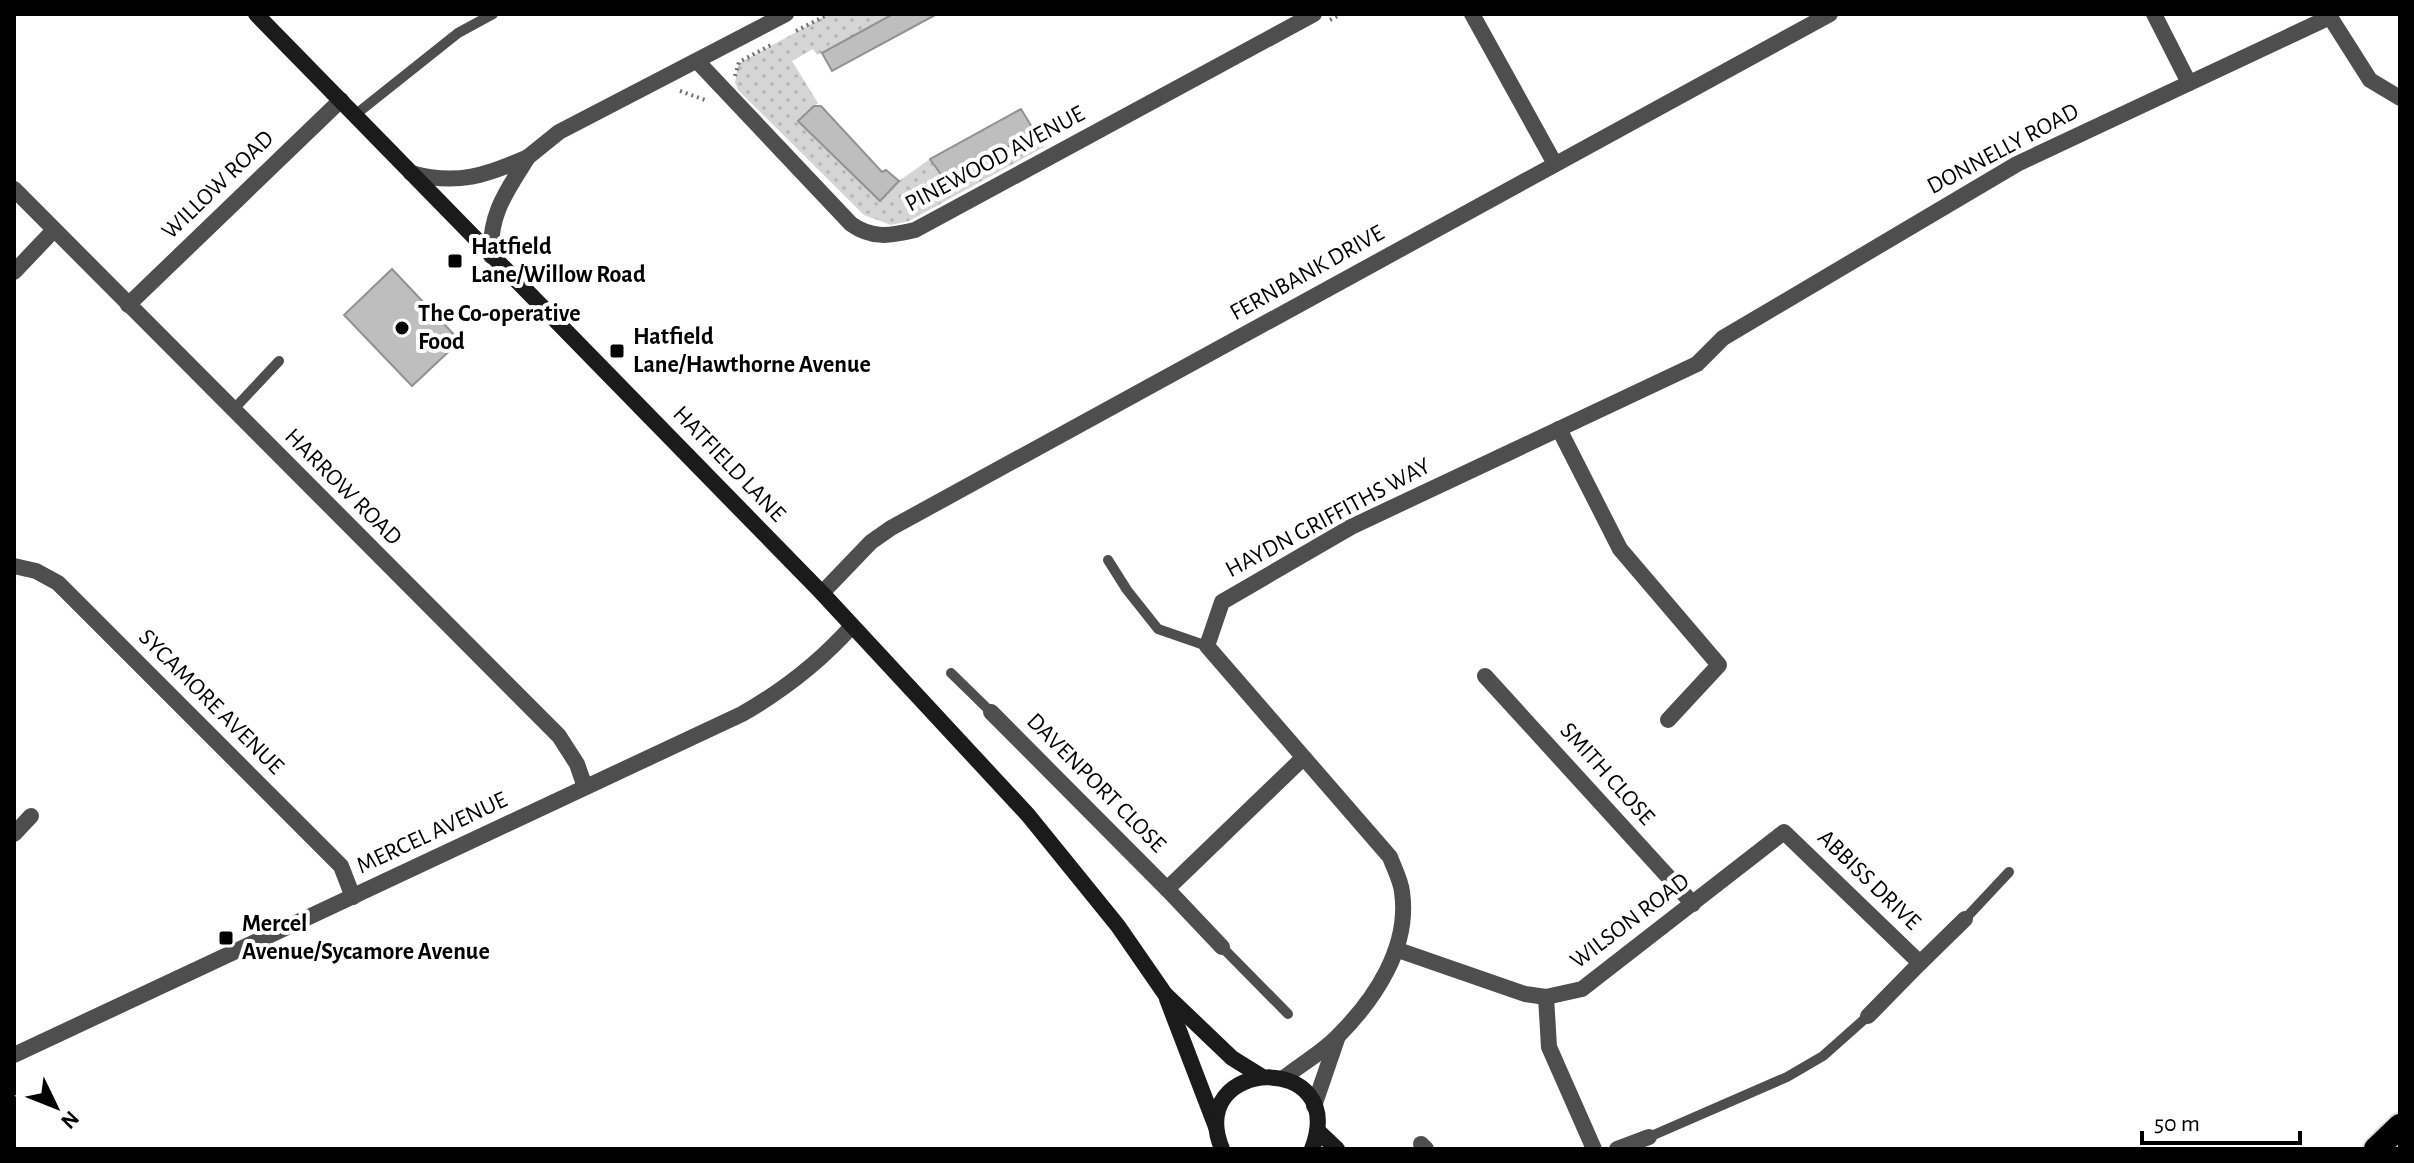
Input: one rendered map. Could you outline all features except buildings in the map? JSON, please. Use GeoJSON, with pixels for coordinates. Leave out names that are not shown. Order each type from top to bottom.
{"type":"FeatureCollection","features":[{"type":"Feature","properties":{"kind":"highway"},"geometry":{"type":"LineString","coordinates":[[2376,1149],[2400,1126]]}},
{"type":"Feature","properties":{"kind":"street","name":"HATFIELD LANE"},"geometry":{"type":"LineString","coordinates":[[256,14],[822,593],[1028,815],[1118,926],[1165,994]]}},
{"type":"Feature","properties":{"kind":"street"},"geometry":{"type":"LineString","coordinates":[[411,173],[429,178],[464,179],[528,157],[559,132],[786,14]]}},
{"type":"Feature","properties":{"kind":"street"},"geometry":{"type":"LineString","coordinates":[[1472,14],[1555,164]]}},
{"type":"Feature","properties":{"kind":"street","name":"FERNBANK DRIVE"},"geometry":{"type":"LineString","coordinates":[[822,593],[871,542],[891,528],[1830,14]]}},
{"type":"Feature","properties":{"kind":"street"},"geometry":{"type":"LineString","coordinates":[[2154,14],[2189,83]]}},
{"type":"Feature","properties":{"kind":"street","name":"DONNELLY ROAD"},"geometry":{"type":"LineString","coordinates":[[1713,348],[1734,331],[2017,164],[2330,17],[2370,80],[2400,98]]}},
{"type":"Feature","properties":{"kind":"street","name":"PINEWOOD AVENUE"},"geometry":{"type":"LineString","coordinates":[[697,61],[851,224],[874,236],[896,235],[915,230],[1320,18]]}},
{"type":"Feature","properties":{"kind":"street","name":"WILLOW ROAD"},"geometry":{"type":"LineString","coordinates":[[128,305],[341,100]]}},
{"type":"Feature","properties":{"kind":"street"},"geometry":{"type":"LineString","coordinates":[[491,256],[490,234],[498,204],[528,157]]}},
{"type":"Feature","properties":{"kind":"street","name":"HARROW ROAD"},"geometry":{"type":"LineString","coordinates":[[14,189],[559,736],[577,764],[585,787]]}},
{"type":"Feature","properties":{"kind":"street"},"geometry":{"type":"LineString","coordinates":[[14,272],[53,231]]}},
{"type":"Feature","properties":{"kind":"street","name":"HAYDN GRIFFITHS WAY"},"geometry":{"type":"LineString","coordinates":[[1207,646],[1222,602],[1351,527],[1697,364],[1713,348]]}},
{"type":"Feature","properties":{"kind":"street"},"geometry":{"type":"LineString","coordinates":[[1559,429],[1620,549],[1719,665],[1668,720]]}},
{"type":"Feature","properties":{"kind":"street","name":"SYCAMORE AVENUE"},"geometry":{"type":"LineString","coordinates":[[14,566],[36,571],[58,583],[341,866],[353,897]]}},
{"type":"Feature","properties":{"kind":"street","name":"MERCEL AVENUE"},"geometry":{"type":"LineString","coordinates":[[14,1055],[742,714],[823,658],[852,626]]}},
{"type":"Feature","properties":{"kind":"street"},"geometry":{"type":"LineString","coordinates":[[1207,646],[1390,857],[1403,892],[1398,950],[1380,983],[1337,1037],[1284,1078]]}},
{"type":"Feature","properties":{"kind":"street","name":"SMITH CLOSE"},"geometry":{"type":"LineString","coordinates":[[1485,676],[1693,904]]}},
{"type":"Feature","properties":{"kind":"street","name":"DAVENPORT CLOSE"},"geometry":{"type":"LineString","coordinates":[[991,712],[1222,947]]}},
{"type":"Feature","properties":{"kind":"street","name":"DAVENPORT CLOSE"},"geometry":{"type":"LineString","coordinates":[[1167,889],[1303,758]]}},
{"type":"Feature","properties":{"kind":"street"},"geometry":{"type":"LineString","coordinates":[[14,834],[31,816]]}},
{"type":"Feature","properties":{"kind":"street","name":"WILSON ROAD"},"geometry":{"type":"LineString","coordinates":[[1398,950],[1525,994],[1546,997],[1582,989],[1784,832]]}},
{"type":"Feature","properties":{"kind":"street","name":"ABBISS DRIVE"},"geometry":{"type":"LineString","coordinates":[[1784,832],[1920,963]]}},
{"type":"Feature","properties":{"kind":"street","name":"ABBISS DRIVE"},"geometry":{"type":"LineString","coordinates":[[1868,1016],[1965,919]]}},
{"type":"Feature","properties":{"kind":"street"},"geometry":{"type":"LineString","coordinates":[[1165,994],[1232,1058],[1261,1076]]}},
{"type":"Feature","properties":{"kind":"street"},"geometry":{"type":"LineString","coordinates":[[1165,994],[1217,1128],[1222,1149]]}},
{"type":"Feature","properties":{"kind":"street"},"geometry":{"type":"LineString","coordinates":[[1546,997],[1549,1047],[1594,1149]]}},
{"type":"Feature","properties":{"kind":"street"},"geometry":{"type":"LineString","coordinates":[[1312,1149],[1318,1131],[1314,1106],[1337,1037]]}},
{"type":"Feature","properties":{"kind":"street"},"geometry":{"type":"LineString","coordinates":[[1217,1128],[1220,1110],[1229,1093],[1244,1081],[1261,1076],[1284,1078],[1296,1084],[1314,1106]]}},
{"type":"Feature","properties":{"kind":"street"},"geometry":{"type":"LineString","coordinates":[[1318,1131],[1337,1149]]}},
{"type":"Feature","properties":{"kind":"street"},"geometry":{"type":"LineString","coordinates":[[1617,1149],[1649,1137]]}},
{"type":"Feature","properties":{"kind":"lane"},"geometry":{"type":"LineString","coordinates":[[355,115],[458,33],[493,14]]}},
{"type":"Feature","properties":{"kind":"lane"},"geometry":{"type":"LineString","coordinates":[[233,410],[279,361]]}},
{"type":"Feature","properties":{"kind":"lane"},"geometry":{"type":"LineString","coordinates":[[1108,560],[1158,629],[1207,646]]}},
{"type":"Feature","properties":{"kind":"lane"},"geometry":{"type":"LineString","coordinates":[[951,673],[991,712]]}},
{"type":"Feature","properties":{"kind":"lane"},"geometry":{"type":"LineString","coordinates":[[1965,919],[2009,872]]}},
{"type":"Feature","properties":{"kind":"lane"},"geometry":{"type":"LineString","coordinates":[[1222,947],[1288,1014]]}},
{"type":"Feature","properties":{"kind":"lane"},"geometry":{"type":"LineString","coordinates":[[1649,1137],[1787,1077],[1823,1056],[1868,1016]]}},
{"type":"Feature","properties":{"kind":"path"},"geometry":{"type":"LineString","coordinates":[[791,34],[829,14]]}},
{"type":"Feature","properties":{"kind":"path"},"geometry":{"type":"LineString","coordinates":[[1320,18],[1341,14]]}},
{"type":"Feature","properties":{"kind":"path"},"geometry":{"type":"LineString","coordinates":[[735,82],[739,62],[779,41]]}},
{"type":"Feature","properties":{"kind":"path"},"geometry":{"type":"LineString","coordinates":[[671,94],[682,90],[715,106]]}},
{"type":"Feature","properties":{"kind":"shaded area"},"geometry":{"type":"Polygon","coordinates":[[[829,14],[892,14],[817,55],[813,49],[792,61],[818,103],[798,121],[881,200],[899,181],[930,159],[945,180],[1035,132],[1044,147],[909,221],[891,225],[864,215],[738,90],[735,82],[738,64],[829,14]]]}},
{"type":"Feature","properties":{"kind":"place","name":"Hatfield Lane/Willow Road"},"geometry":{"type":"Point","coordinates":[455,261]}},
{"type":"Feature","properties":{"kind":"place","name":"The Co-operative Food"},"geometry":{"type":"Point","coordinates":[402,328]}},
{"type":"Feature","properties":{"kind":"place","name":"Hatfield Lane/Hawthorne Avenue"},"geometry":{"type":"Point","coordinates":[617,351]}},
{"type":"Feature","properties":{"kind":"place","name":"Mercel Avenue/Sycamore Avenue"},"geometry":{"type":"Point","coordinates":[226,938]}}]}
